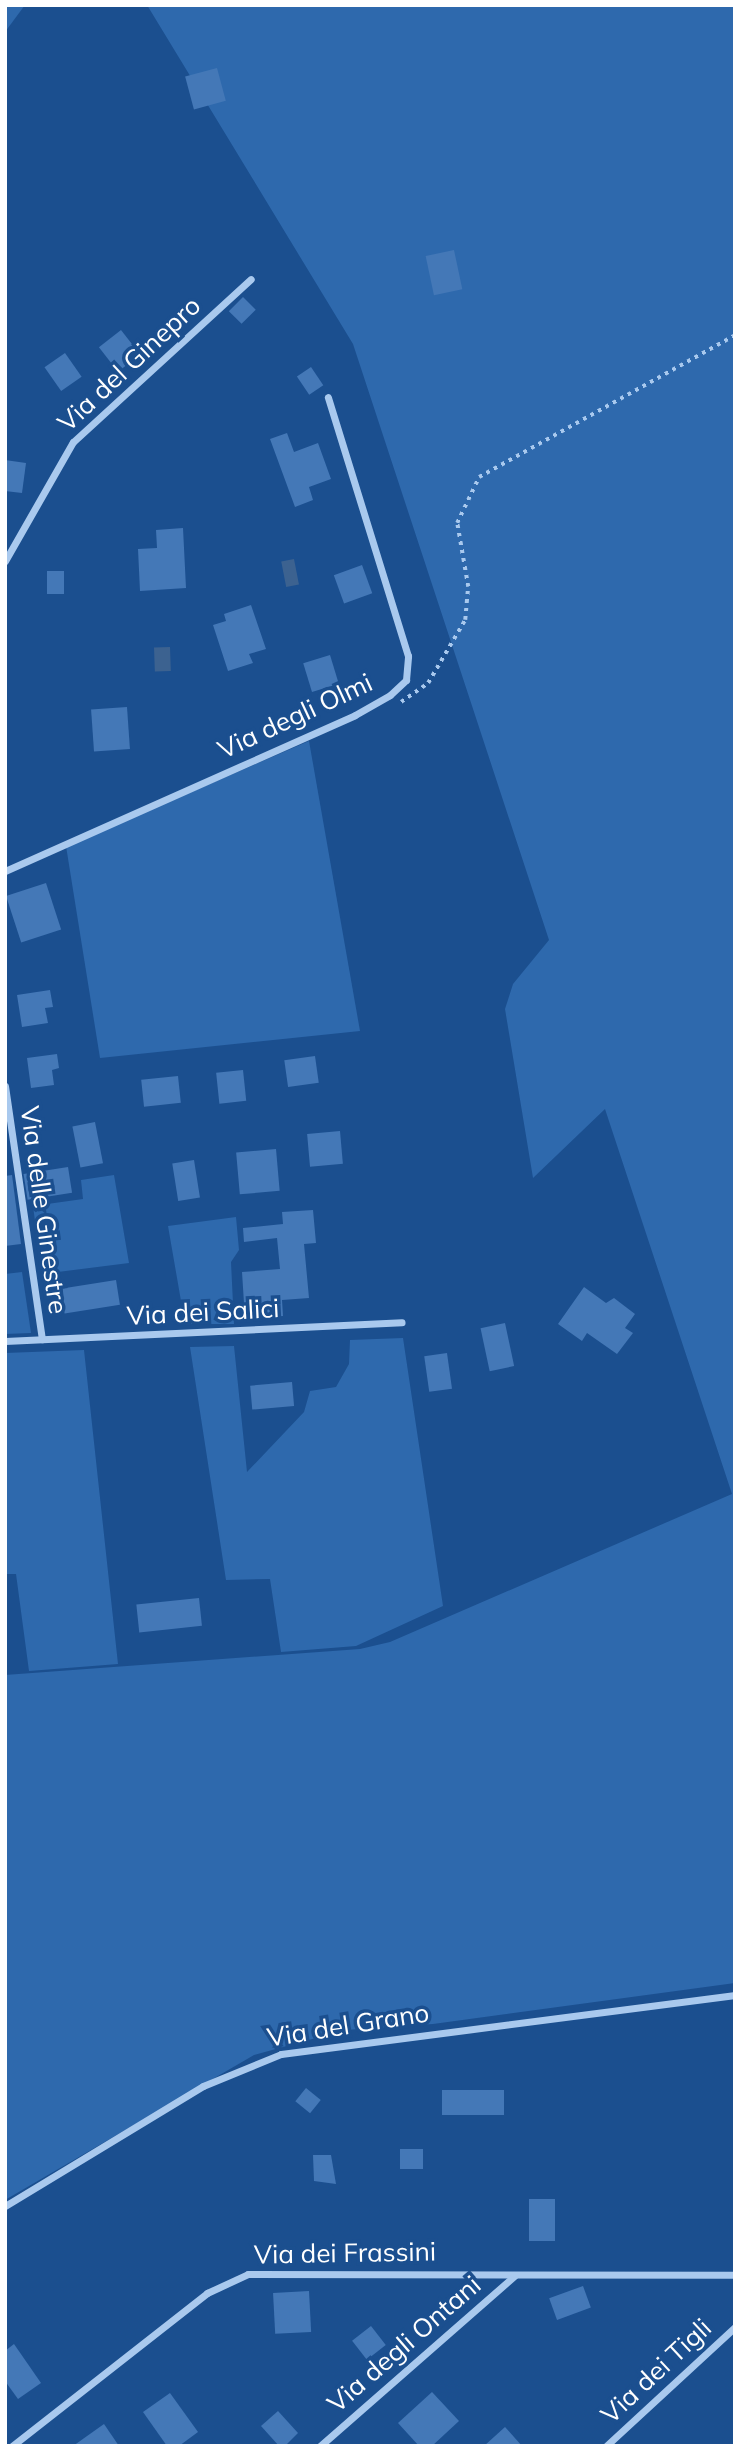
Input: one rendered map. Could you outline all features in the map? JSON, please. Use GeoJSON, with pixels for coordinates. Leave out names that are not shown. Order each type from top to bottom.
{"type":"FeatureCollection","features":[{"type":"Feature","properties":{"kind":"street","name":"Via del Ginepro"},"geometry":{"type":"LineString","coordinates":[[5,561],[73,442],[251,279]]}},
{"type":"Feature","properties":{"kind":"street","name":"Via degli Olmi"},"geometry":{"type":"LineString","coordinates":[[5,871],[355,716],[390,695],[406,680],[408,656],[328,397]]}},
{"type":"Feature","properties":{"kind":"street","name":"Via delle Ginestre"},"geometry":{"type":"LineString","coordinates":[[5,1086],[41,1339]]}},
{"type":"Feature","properties":{"kind":"street","name":"Via dei Salici"},"geometry":{"type":"LineString","coordinates":[[5,1341],[402,1322]]}},
{"type":"Feature","properties":{"kind":"street","name":"Via del Grano"},"geometry":{"type":"LineString","coordinates":[[5,2206],[203,2086],[281,2054],[735,1995]]}},
{"type":"Feature","properties":{"kind":"street","name":"Via dei Frassini"},"geometry":{"type":"LineString","coordinates":[[12,2446],[206,2293],[239,2276],[276,2271],[735,2275]]}},
{"type":"Feature","properties":{"kind":"street","name":"Via degli Ontani"},"geometry":{"type":"LineString","coordinates":[[320,2446],[516,2274]]}},
{"type":"Feature","properties":{"kind":"street","name":"Via dei Tigli"},"geometry":{"type":"LineString","coordinates":[[606,2446],[735,2327]]}},
{"type":"Feature","properties":{"kind":"path"},"geometry":{"type":"LineString","coordinates":[[392,705],[415,696],[428,683],[466,620],[468,587],[457,523],[479,477],[735,335]]}},
{"type":"Feature","properties":{"kind":"shaded area"},"geometry":{"type":"Polygon","coordinates":[[[5,5],[25,5],[5,32],[5,5]]]}},
{"type":"Feature","properties":{"kind":"shaded area"},"geometry":{"type":"Polygon","coordinates":[[[147,5],[735,5],[735,1983],[433,2024],[345,2030],[254,2055],[5,2200],[5,1675],[360,1649],[390,1642],[732,1494],[605,1109],[533,1178],[505,1009],[513,984],[549,940],[353,344],[147,5]]]}},
{"type":"Feature","properties":{"kind":"shaded area"},"geometry":{"type":"Polygon","coordinates":[[[294,559],[299,585],[286,587],[281,561],[294,559]]]}},
{"type":"Feature","properties":{"kind":"shaded area"},"geometry":{"type":"Polygon","coordinates":[[[170,647],[171,671],[155,672],[154,648],[170,647]]]}},
{"type":"Feature","properties":{"kind":"shaded area"},"geometry":{"type":"Polygon","coordinates":[[[309,741],[360,1031],[100,1058],[66,846],[309,741]]]}},
{"type":"Feature","properties":{"kind":"shaded area"},"geometry":{"type":"Polygon","coordinates":[[[114,1175],[129,1263],[42,1274],[33,1206],[83,1199],[81,1180],[114,1175]]]}},
{"type":"Feature","properties":{"kind":"shaded area"},"geometry":{"type":"Polygon","coordinates":[[[236,1217],[239,1250],[231,1262],[234,1324],[185,1324],[168,1226],[236,1217]]]}},
{"type":"Feature","properties":{"kind":"shaded area"},"geometry":{"type":"Polygon","coordinates":[[[22,1272],[31,1333],[5,1334],[5,1274],[22,1272]]]}},
{"type":"Feature","properties":{"kind":"shaded area"},"geometry":{"type":"Polygon","coordinates":[[[403,1338],[443,1606],[356,1646],[281,1652],[270,1579],[226,1580],[190,1347],[234,1346],[247,1472],[304,1412],[310,1391],[336,1387],[349,1364],[350,1340],[403,1338]]]}},
{"type":"Feature","properties":{"kind":"shaded area"},"geometry":{"type":"Polygon","coordinates":[[[84,1350],[118,1664],[29,1671],[16,1574],[5,1574],[5,1353],[84,1350]]]}},
{"type":"Feature","properties":{"kind":"building"},"geometry":{"type":"Polygon","coordinates":[[[217,68],[226,101],[194,109],[185,77],[217,68]]]}},
{"type":"Feature","properties":{"kind":"building"},"geometry":{"type":"Polygon","coordinates":[[[454,250],[462,289],[434,295],[426,256],[454,250]]]}},
{"type":"Feature","properties":{"kind":"building"},"geometry":{"type":"Polygon","coordinates":[[[243,297],[256,310],[242,324],[229,311],[243,297]]]}},
{"type":"Feature","properties":{"kind":"building"},"geometry":{"type":"Polygon","coordinates":[[[121,330],[140,354],[118,372],[99,347],[121,330]]]}},
{"type":"Feature","properties":{"kind":"building"},"geometry":{"type":"Polygon","coordinates":[[[65,353],[82,377],[61,391],[45,367],[65,353]]]}},
{"type":"Feature","properties":{"kind":"building"},"geometry":{"type":"Polygon","coordinates":[[[311,367],[323,385],[309,395],[297,377],[311,367]]]}},
{"type":"Feature","properties":{"kind":"building"},"geometry":{"type":"Polygon","coordinates":[[[287,433],[294,452],[318,443],[331,479],[309,487],[313,500],[295,507],[270,439],[287,433]]]}},
{"type":"Feature","properties":{"kind":"building"},"geometry":{"type":"Polygon","coordinates":[[[5,460],[26,463],[22,493],[5,491],[5,460]]]}},
{"type":"Feature","properties":{"kind":"building"},"geometry":{"type":"Polygon","coordinates":[[[183,528],[186,588],[140,591],[138,549],[157,548],[156,530],[183,528]]]}},
{"type":"Feature","properties":{"kind":"building"},"geometry":{"type":"Polygon","coordinates":[[[362,565],[372,593],[344,603],[334,575],[362,565]]]}},
{"type":"Feature","properties":{"kind":"building"},"geometry":{"type":"Polygon","coordinates":[[[47,571],[64,571],[64,594],[47,594],[47,571]]]}},
{"type":"Feature","properties":{"kind":"building"},"geometry":{"type":"Polygon","coordinates":[[[251,605],[266,649],[249,654],[253,663],[228,671],[213,625],[226,621],[224,614],[251,605]]]}},
{"type":"Feature","properties":{"kind":"building"},"geometry":{"type":"Polygon","coordinates":[[[330,655],[339,684],[312,692],[303,663],[330,655]]]}},
{"type":"Feature","properties":{"kind":"building"},"geometry":{"type":"Polygon","coordinates":[[[127,707],[130,749],[94,751],[91,710],[127,707]]]}},
{"type":"Feature","properties":{"kind":"building"},"geometry":{"type":"Polygon","coordinates":[[[46,883],[61,930],[21,943],[6,896],[46,883]]]}},
{"type":"Feature","properties":{"kind":"building"},"geometry":{"type":"Polygon","coordinates":[[[50,990],[53,1007],[45,1008],[48,1023],[22,1027],[17,995],[50,990]]]}},
{"type":"Feature","properties":{"kind":"building"},"geometry":{"type":"Polygon","coordinates":[[[57,1054],[59,1068],[52,1070],[54,1085],[31,1088],[27,1058],[57,1054]]]}},
{"type":"Feature","properties":{"kind":"building"},"geometry":{"type":"Polygon","coordinates":[[[315,1056],[319,1083],[288,1087],[284,1060],[315,1056]]]}},
{"type":"Feature","properties":{"kind":"building"},"geometry":{"type":"Polygon","coordinates":[[[243,1070],[246,1101],[219,1104],[216,1073],[243,1070]]]}},
{"type":"Feature","properties":{"kind":"building"},"geometry":{"type":"Polygon","coordinates":[[[178,1076],[181,1103],[144,1107],[141,1080],[178,1076]]]}},
{"type":"Feature","properties":{"kind":"building"},"geometry":{"type":"Polygon","coordinates":[[[95,1122],[103,1163],[80,1168],[72,1126],[95,1122]]]}},
{"type":"Feature","properties":{"kind":"building"},"geometry":{"type":"Polygon","coordinates":[[[340,1131],[343,1164],[310,1167],[307,1134],[340,1131]]]}},
{"type":"Feature","properties":{"kind":"building"},"geometry":{"type":"Polygon","coordinates":[[[276,1149],[280,1191],[240,1194],[236,1152],[276,1149]]]}},
{"type":"Feature","properties":{"kind":"building"},"geometry":{"type":"Polygon","coordinates":[[[194,1160],[200,1198],[178,1201],[172,1163],[194,1160]]]}},
{"type":"Feature","properties":{"kind":"building"},"geometry":{"type":"Polygon","coordinates":[[[68,1167],[72,1193],[28,1200],[24,1174],[68,1167]]]}},
{"type":"Feature","properties":{"kind":"building"},"geometry":{"type":"Polygon","coordinates":[[[12,1175],[21,1244],[5,1246],[5,1176],[12,1175]]]}},
{"type":"Feature","properties":{"kind":"building"},"geometry":{"type":"Polygon","coordinates":[[[313,1210],[316,1243],[304,1244],[309,1298],[282,1300],[283,1316],[245,1319],[242,1272],[280,1269],[277,1238],[244,1242],[243,1228],[283,1224],[282,1212],[313,1210]]]}},
{"type":"Feature","properties":{"kind":"building"},"geometry":{"type":"Polygon","coordinates":[[[116,1280],[120,1305],[65,1313],[61,1289],[116,1280]]]}},
{"type":"Feature","properties":{"kind":"building"},"geometry":{"type":"Polygon","coordinates":[[[584,1287],[606,1303],[614,1298],[635,1314],[625,1328],[633,1333],[617,1354],[587,1333],[582,1341],[558,1324],[584,1287]]]}},
{"type":"Feature","properties":{"kind":"building"},"geometry":{"type":"Polygon","coordinates":[[[505,1323],[514,1366],[490,1371],[481,1328],[505,1323]]]}},
{"type":"Feature","properties":{"kind":"building"},"geometry":{"type":"Polygon","coordinates":[[[447,1353],[452,1389],[429,1392],[424,1356],[447,1353]]]}},
{"type":"Feature","properties":{"kind":"building"},"geometry":{"type":"Polygon","coordinates":[[[292,1382],[294,1406],[252,1410],[250,1386],[292,1382]]]}},
{"type":"Feature","properties":{"kind":"building"},"geometry":{"type":"Polygon","coordinates":[[[199,1598],[202,1626],[139,1632],[136,1605],[199,1598]]]}},
{"type":"Feature","properties":{"kind":"building"},"geometry":{"type":"Polygon","coordinates":[[[306,2088],[321,2100],[310,2113],[295,2101],[306,2088]]]}},
{"type":"Feature","properties":{"kind":"building"},"geometry":{"type":"Polygon","coordinates":[[[442,2090],[504,2090],[504,2115],[442,2115],[442,2090]]]}},
{"type":"Feature","properties":{"kind":"building"},"geometry":{"type":"Polygon","coordinates":[[[400,2149],[423,2149],[423,2169],[400,2169],[400,2149]]]}},
{"type":"Feature","properties":{"kind":"building"},"geometry":{"type":"Polygon","coordinates":[[[313,2155],[331,2155],[336,2184],[314,2181],[313,2155]]]}},
{"type":"Feature","properties":{"kind":"building"},"geometry":{"type":"Polygon","coordinates":[[[529,2199],[555,2199],[555,2241],[529,2241],[529,2199]]]}},
{"type":"Feature","properties":{"kind":"building"},"geometry":{"type":"Polygon","coordinates":[[[583,2286],[591,2308],[557,2320],[549,2298],[583,2286]]]}},
{"type":"Feature","properties":{"kind":"building"},"geometry":{"type":"Polygon","coordinates":[[[309,2291],[311,2332],[275,2334],[273,2293],[309,2291]]]}},
{"type":"Feature","properties":{"kind":"building"},"geometry":{"type":"Polygon","coordinates":[[[371,2326],[386,2345],[367,2360],[352,2341],[371,2326]]]}},
{"type":"Feature","properties":{"kind":"building"},"geometry":{"type":"Polygon","coordinates":[[[14,2344],[41,2383],[18,2399],[5,2381],[5,2351],[14,2344]]]}},
{"type":"Feature","properties":{"kind":"building"},"geometry":{"type":"Polygon","coordinates":[[[432,2392],[459,2421],[432,2446],[419,2446],[398,2423],[432,2392]]]}},
{"type":"Feature","properties":{"kind":"building"},"geometry":{"type":"Polygon","coordinates":[[[170,2393],[198,2432],[179,2446],[167,2446],[143,2412],[170,2393]]]}},
{"type":"Feature","properties":{"kind":"building"},"geometry":{"type":"Polygon","coordinates":[[[278,2411],[298,2433],[285,2446],[279,2446],[261,2426],[278,2411]]]}},
{"type":"Feature","properties":{"kind":"building"},"geometry":{"type":"Polygon","coordinates":[[[104,2424],[119,2446],[73,2446],[104,2424]]]}},
{"type":"Feature","properties":{"kind":"building"},"geometry":{"type":"Polygon","coordinates":[[[505,2427],[522,2446],[484,2446],[505,2427]]]}}]}
